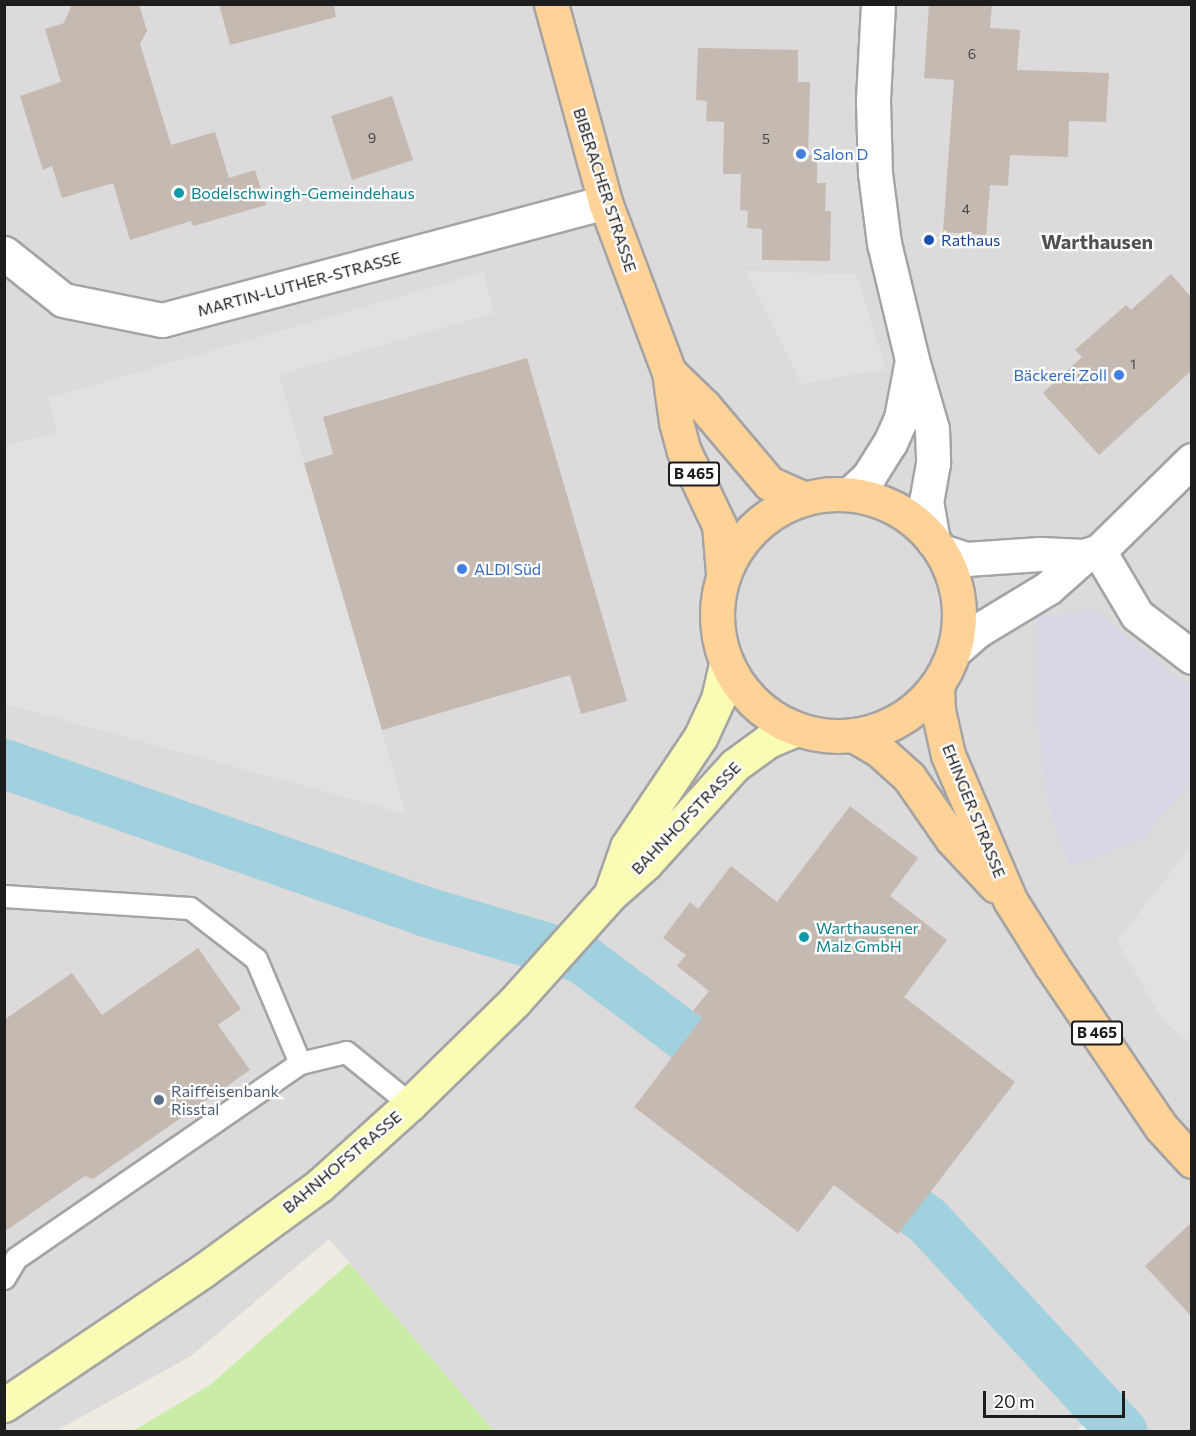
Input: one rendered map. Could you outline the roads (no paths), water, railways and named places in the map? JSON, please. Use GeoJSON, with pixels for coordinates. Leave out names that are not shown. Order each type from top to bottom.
{"type":"FeatureCollection","features":[{"type":"Feature","properties":{"kind":"main road","name":"BIBERACHER STRASSE"},"geometry":{"type":"LineString","coordinates":[[551,4],[605,202],[669,372],[676,422],[684,451],[719,525],[723,573]]}},
{"type":"Feature","properties":{"kind":"main road","name":"BIBERACHER STRASSE"},"geometry":{"type":"LineString","coordinates":[[669,372],[704,406],[769,483],[803,498]]}},
{"type":"Feature","properties":{"kind":"main road"},"geometry":{"type":"LineString","coordinates":[[827,494],[850,494],[875,499],[897,508],[922,527],[937,545],[957,588],[959,630],[955,650],[937,685],[920,704],[900,718],[877,729],[853,735],[824,736],[796,729],[767,714],[743,692],[726,664],[717,634],[716,603],[723,573],[738,546],[756,525],[780,509],[803,498],[827,494]]}},
{"type":"Feature","properties":{"kind":"main road","name":"BAHNHOFSTRASSE"},"geometry":{"type":"LineString","coordinates":[[610,895],[627,847],[701,736],[718,699],[726,664]]}},
{"type":"Feature","properties":{"kind":"main road","name":"EHINGER STRASSE"},"geometry":{"type":"LineString","coordinates":[[937,685],[938,710],[948,755],[1010,900],[1051,965],[1161,1127],[1191,1161]]}},
{"type":"Feature","properties":{"kind":"main road","name":"BAHNHOFSTRASSE"},"geometry":{"type":"LineString","coordinates":[[7,1395],[204,1270],[312,1191],[410,1104],[514,1001],[569,943],[610,895],[646,863],[735,765],[768,741],[796,729]]}},
{"type":"Feature","properties":{"kind":"main road","name":"EHINGER STRASSE"},"geometry":{"type":"LineString","coordinates":[[853,735],[879,750],[909,777],[952,839],[1010,900]]}},
{"type":"Feature","properties":{"kind":"street"},"geometry":{"type":"LineString","coordinates":[[878,4],[873,101],[875,173],[884,243],[912,360],[932,429],[933,463],[926,501],[937,545],[966,559],[1092,553]]}},
{"type":"Feature","properties":{"kind":"street","name":"MARTIN-LUTHER-STRASSE"},"geometry":{"type":"LineString","coordinates":[[4,253],[63,300],[162,320],[605,202]]}},
{"type":"Feature","properties":{"kind":"street"},"geometry":{"type":"LineString","coordinates":[[850,494],[869,476],[890,443],[901,418],[912,360]]}},
{"type":"Feature","properties":{"kind":"street"},"geometry":{"type":"LineString","coordinates":[[955,650],[977,631],[1048,588],[1092,553],[1191,460]]}},
{"type":"Feature","properties":{"kind":"street"},"geometry":{"type":"LineString","coordinates":[[1092,553],[1137,615],[1191,657]]}},
{"type":"Feature","properties":{"kind":"lane"},"geometry":{"type":"LineString","coordinates":[[4,896],[190,908],[256,959],[300,1063]]}},
{"type":"Feature","properties":{"kind":"lane"},"geometry":{"type":"LineString","coordinates":[[4,1278],[16,1258],[300,1063],[346,1052],[410,1104]]}},
{"type":"Feature","properties":{"kind":"waterway"},"geometry":{"type":"LineString","coordinates":[[4,764],[426,912],[581,958],[740,1078]]}},
{"type":"Feature","properties":{"kind":"waterway"},"geometry":{"type":"LineString","coordinates":[[861,1170],[928,1221],[1123,1432]]}},
{"type":"Feature","properties":{"kind":"place","name":"Salon D"},"geometry":{"type":"Point","coordinates":[801,154]}},
{"type":"Feature","properties":{"kind":"place","name":"Bodelschwingh-Gemeindehaus"},"geometry":{"type":"Point","coordinates":[179,193]}},
{"type":"Feature","properties":{"kind":"place","name":"Rathaus"},"geometry":{"type":"Point","coordinates":[929,240]}},
{"type":"Feature","properties":{"kind":"place","name":"Bäckerei Zoll"},"geometry":{"type":"Point","coordinates":[1119,375]}},
{"type":"Feature","properties":{"kind":"place","name":"ALDI Süd"},"geometry":{"type":"Point","coordinates":[462,569]}},
{"type":"Feature","properties":{"kind":"place","name":"Warthausener Malz GmbH"},"geometry":{"type":"Point","coordinates":[804,937]}},
{"type":"Feature","properties":{"kind":"place","name":"Raiffeisenbank Risstal"},"geometry":{"type":"Point","coordinates":[159,1100]}},
{"type":"Feature","properties":{"kind":"district","name":"Warthausen"},"geometry":{"type":"Point","coordinates":[1097,241]}}]}
